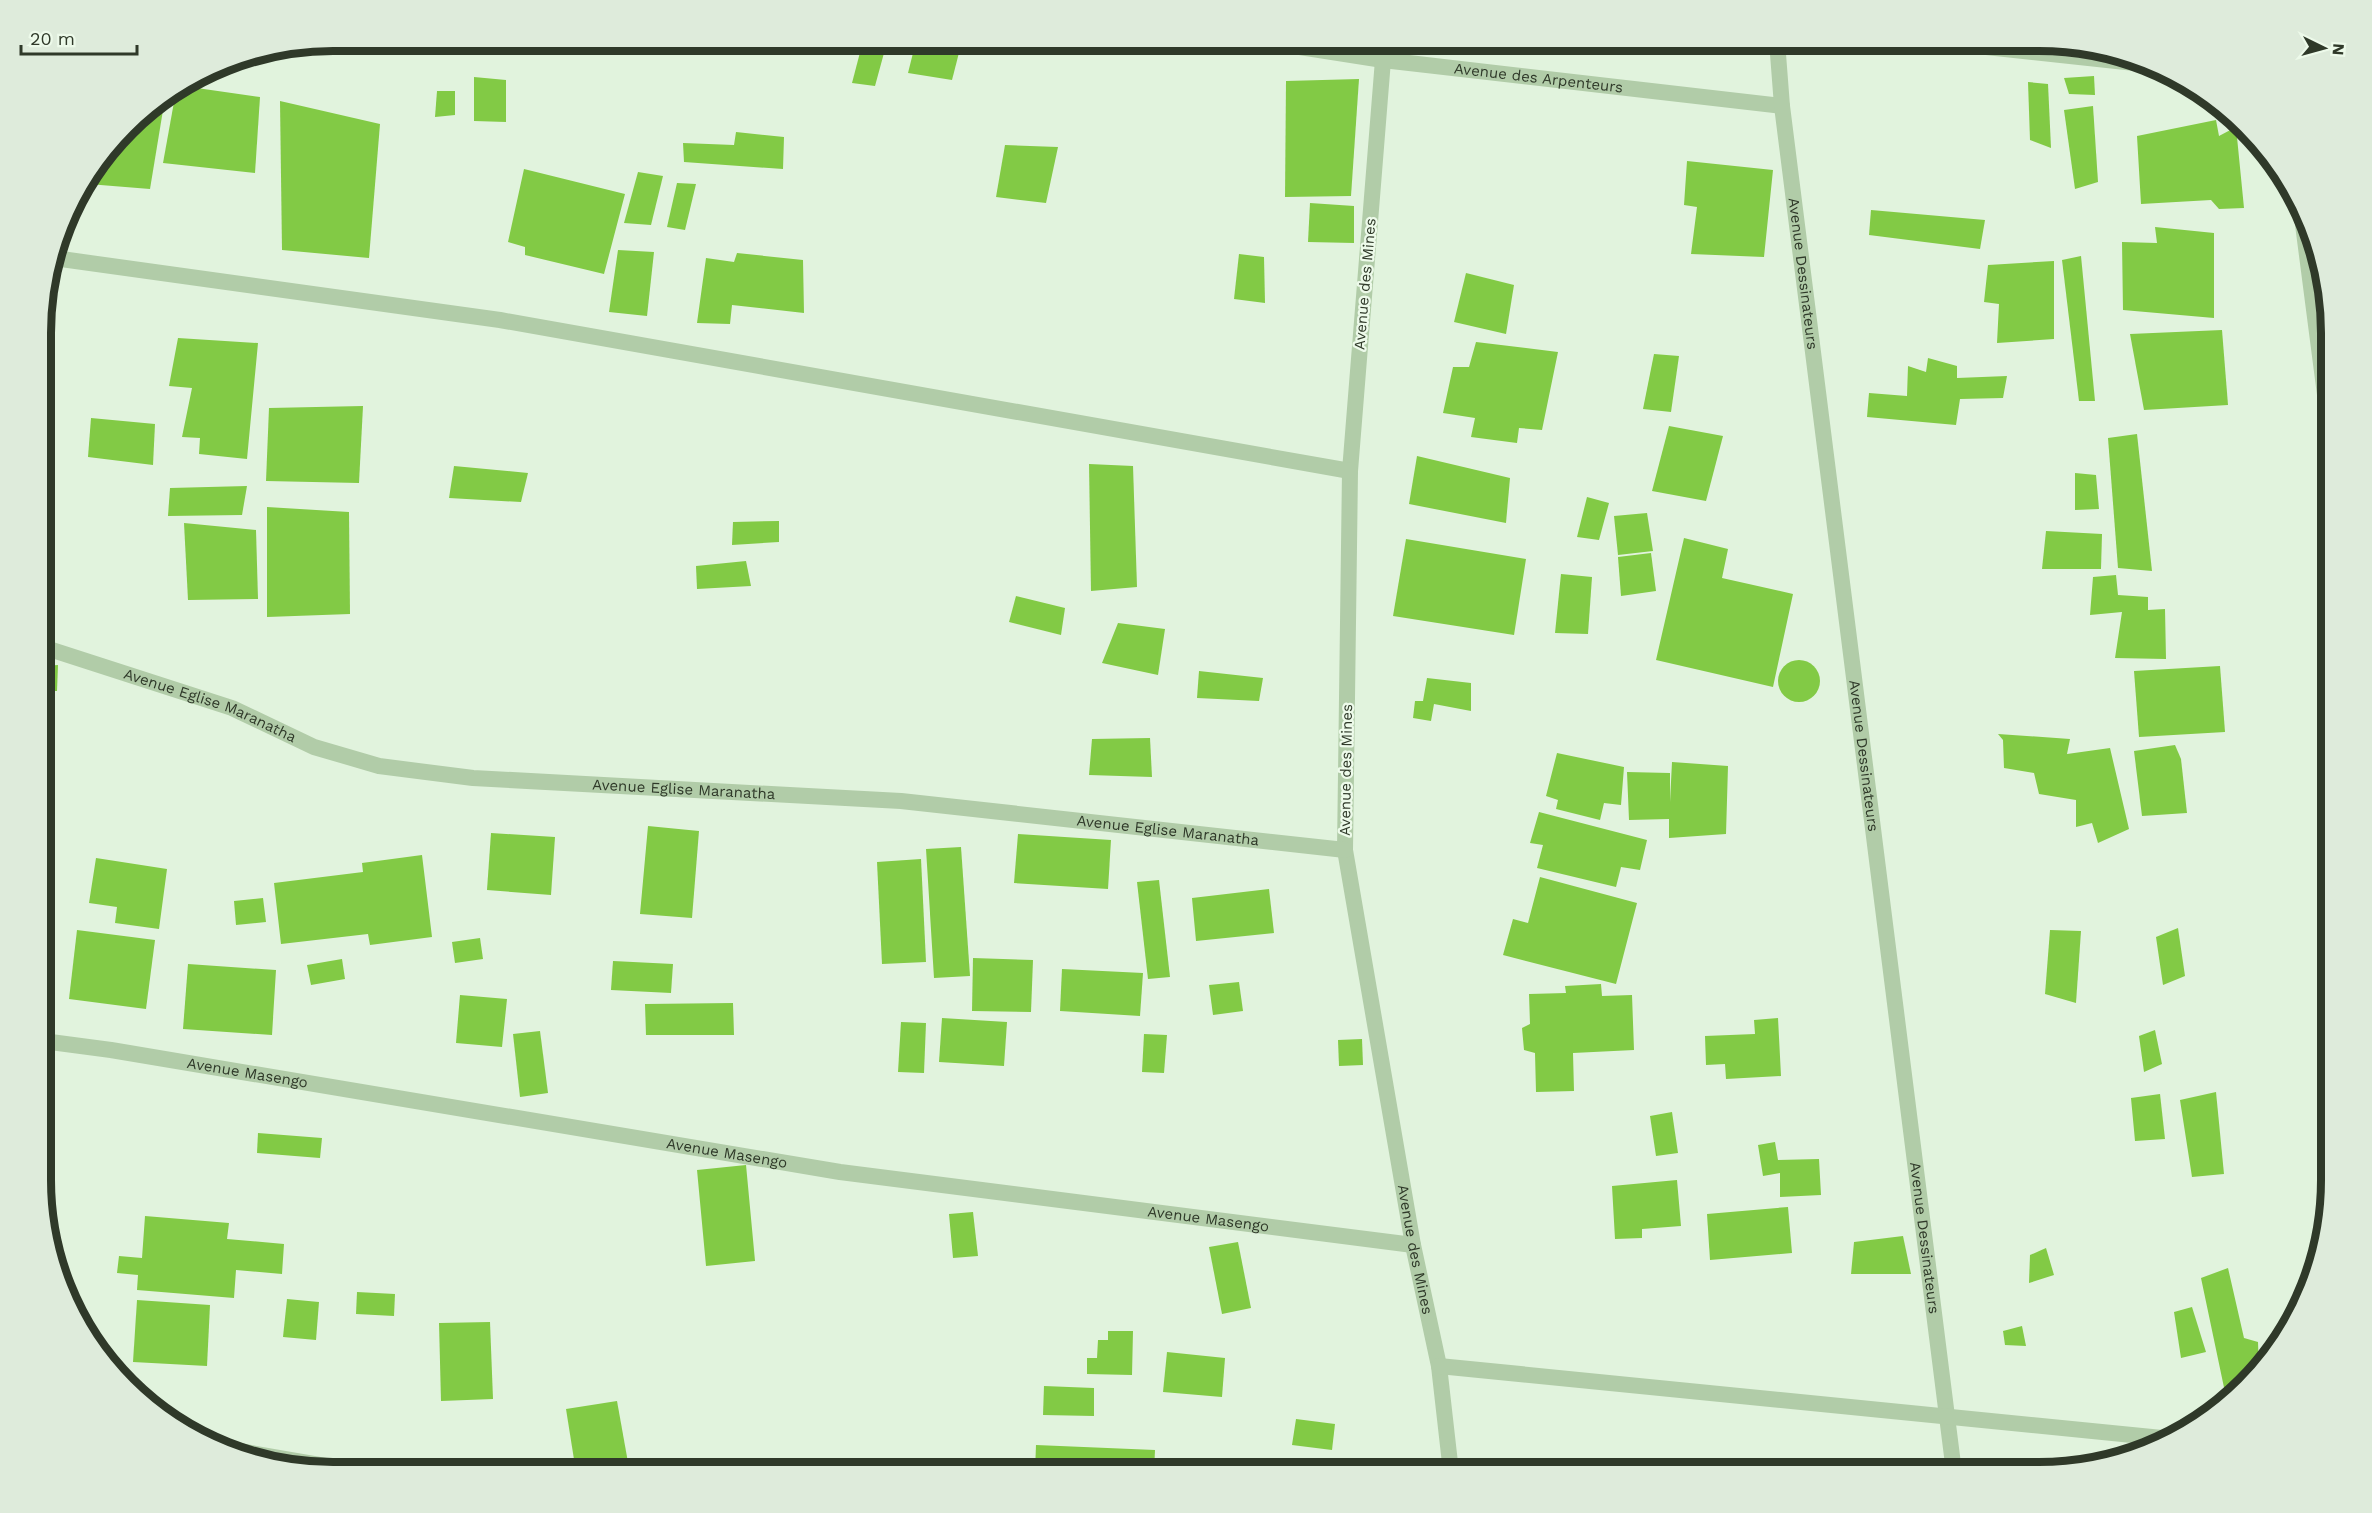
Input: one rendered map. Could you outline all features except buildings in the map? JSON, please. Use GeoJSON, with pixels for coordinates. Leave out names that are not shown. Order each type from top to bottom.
{"type":"FeatureCollection","features":[{"type":"Feature","properties":{"kind":"street","name":"Avenue des Arpenteurs"},"geometry":{"type":"LineString","coordinates":[[1328,51],[1383,60],[1782,106]]}},
{"type":"Feature","properties":{"kind":"street","name":"Avenue Dessinateurs"},"geometry":{"type":"LineString","coordinates":[[1778,51],[1782,106],[1953,1462]]}},
{"type":"Feature","properties":{"kind":"street"},"geometry":{"type":"LineString","coordinates":[[2029,51],[2108,60]]}},
{"type":"Feature","properties":{"kind":"street","name":"Avenue des Mines"},"geometry":{"type":"LineString","coordinates":[[1383,60],[1350,471],[1345,850],[1413,1245],[1439,1366],[1450,1462]]}},
{"type":"Feature","properties":{"kind":"street"},"geometry":{"type":"LineString","coordinates":[[2305,239],[2321,364]]}},
{"type":"Feature","properties":{"kind":"street"},"geometry":{"type":"LineString","coordinates":[[61,259],[500,320],[1350,471]]}},
{"type":"Feature","properties":{"kind":"street","name":"Avenue Eglise Maranatha"},"geometry":{"type":"LineString","coordinates":[[51,650],[232,708],[314,747],[379,766],[473,778],[902,801],[1345,850]]}},
{"type":"Feature","properties":{"kind":"street","name":"Avenue Masengo"},"geometry":{"type":"LineString","coordinates":[[51,1042],[111,1050],[840,1172],[1413,1245]]}},
{"type":"Feature","properties":{"kind":"street"},"geometry":{"type":"LineString","coordinates":[[1439,1366],[2155,1437]]}}]}
